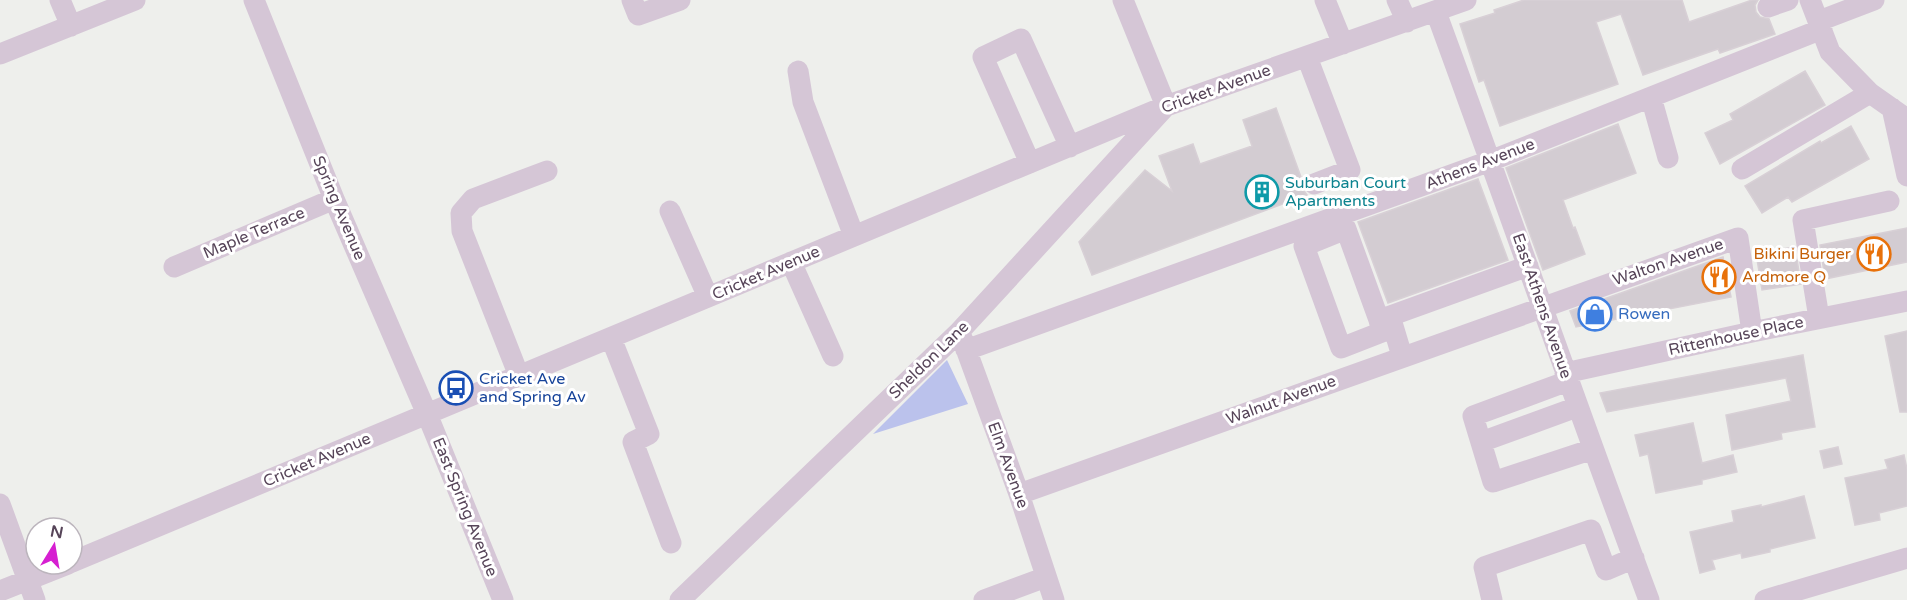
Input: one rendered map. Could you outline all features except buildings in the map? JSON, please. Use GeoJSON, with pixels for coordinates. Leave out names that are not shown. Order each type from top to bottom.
{"type":"FeatureCollection","features":[{"type":"Feature","properties":{"kind":"street"},"geometry":{"type":"LineString","coordinates":[[60,0],[71,26]]}},
{"type":"Feature","properties":{"kind":"street"},"geometry":{"type":"LineString","coordinates":[[0,54],[135,0]]}},
{"type":"Feature","properties":{"kind":"street","name":"Spring Avenue"},"geometry":{"type":"LineString","coordinates":[[255,0],[334,199],[427,414]]}},
{"type":"Feature","properties":{"kind":"street"},"geometry":{"type":"LineString","coordinates":[[632,0],[638,15],[680,0]]}},
{"type":"Feature","properties":{"kind":"street"},"geometry":{"type":"LineString","coordinates":[[1123,0],[1166,106]]}},
{"type":"Feature","properties":{"kind":"street"},"geometry":{"type":"LineString","coordinates":[[1325,0],[1343,44]]}},
{"type":"Feature","properties":{"kind":"street"},"geometry":{"type":"LineString","coordinates":[[1397,0],[1407,22]]}},
{"type":"Feature","properties":{"kind":"street","name":"Cricket Avenue"},"geometry":{"type":"LineString","coordinates":[[84,557],[1166,106],[1466,0]]}},
{"type":"Feature","properties":{"kind":"street"},"geometry":{"type":"LineString","coordinates":[[1810,0],[1830,52],[1870,93],[1900,113],[1906,170]]}},
{"type":"Feature","properties":{"kind":"street","name":"Athens Avenue"},"geometry":{"type":"LineString","coordinates":[[963,341],[1490,161],[1651,97],[1874,0]]}},
{"type":"Feature","properties":{"kind":"street","name":"East Athens Avenue"},"geometry":{"type":"LineString","coordinates":[[1436,12],[1543,306],[1566,377],[1649,600]]}},
{"type":"Feature","properties":{"kind":"street"},"geometry":{"type":"LineString","coordinates":[[1030,163],[983,57],[1020,39],[1070,147]]}},
{"type":"Feature","properties":{"kind":"street"},"geometry":{"type":"LineString","coordinates":[[1307,57],[1350,170],[1314,184]]}},
{"type":"Feature","properties":{"kind":"street"},"geometry":{"type":"LineString","coordinates":[[798,71],[803,102],[854,236]]}},
{"type":"Feature","properties":{"kind":"street"},"geometry":{"type":"LineString","coordinates":[[1742,168],[1870,93]]}},
{"type":"Feature","properties":{"kind":"street"},"geometry":{"type":"LineString","coordinates":[[1651,97],[1668,158]]}},
{"type":"Feature","properties":{"kind":"street","name":"Sheldon Lane"},"geometry":{"type":"LineString","coordinates":[[680,600],[963,341],[1166,106]]}},
{"type":"Feature","properties":{"kind":"street"},"geometry":{"type":"LineString","coordinates":[[519,376],[462,231],[461,213],[473,199],[547,171]]}},
{"type":"Feature","properties":{"kind":"street","name":"Maple Terrace"},"geometry":{"type":"LineString","coordinates":[[174,267],[334,199]]}},
{"type":"Feature","properties":{"kind":"street"},"geometry":{"type":"LineString","coordinates":[[1819,318],[1803,220],[1888,201]]}},
{"type":"Feature","properties":{"kind":"street"},"geometry":{"type":"LineString","coordinates":[[670,211],[708,297]]}},
{"type":"Feature","properties":{"kind":"street"},"geometry":{"type":"LineString","coordinates":[[1385,318],[1382,332],[1341,348],[1304,246],[1346,229],[1385,318],[1402,357]]}},
{"type":"Feature","properties":{"kind":"street","name":"Walton Avenue"},"geometry":{"type":"LineString","coordinates":[[1543,306],[1738,238],[1752,332]]}},
{"type":"Feature","properties":{"kind":"street"},"geometry":{"type":"LineString","coordinates":[[791,262],[833,356]]}},
{"type":"Feature","properties":{"kind":"street"},"geometry":{"type":"LineString","coordinates":[[1385,318],[1528,266]]}},
{"type":"Feature","properties":{"kind":"street","name":"Rittenhouse Place"},"geometry":{"type":"LineString","coordinates":[[1480,442],[1473,416],[1566,377],[1752,332],[1907,301]]}},
{"type":"Feature","properties":{"kind":"street","name":"Walnut Avenue"},"geometry":{"type":"LineString","coordinates":[[1019,494],[1543,306]]}},
{"type":"Feature","properties":{"kind":"street"},"geometry":{"type":"LineString","coordinates":[[611,338],[649,434],[633,442],[671,543]]}},
{"type":"Feature","properties":{"kind":"street","name":"Elm Avenue"},"geometry":{"type":"LineString","coordinates":[[963,341],[1019,494],[1054,600]]}},
{"type":"Feature","properties":{"kind":"street"},"geometry":{"type":"LineString","coordinates":[[1577,407],[1480,442],[1493,482],[1593,449]]}},
{"type":"Feature","properties":{"kind":"street","name":"East Spring Avenue"},"geometry":{"type":"LineString","coordinates":[[427,414],[503,600]]}},
{"type":"Feature","properties":{"kind":"street"},"geometry":{"type":"LineString","coordinates":[[0,504],[32,590]]}},
{"type":"Feature","properties":{"kind":"street"},"geometry":{"type":"LineString","coordinates":[[1492,600],[1484,567],[1591,530],[1606,570],[1634,558]]}},
{"type":"Feature","properties":{"kind":"street"},"geometry":{"type":"LineString","coordinates":[[1765,600],[1907,558]]}},
{"type":"Feature","properties":{"kind":"street"},"geometry":{"type":"LineString","coordinates":[[0,591],[32,590],[51,576]]}},
{"type":"Feature","properties":{"kind":"street"},"geometry":{"type":"LineString","coordinates":[[984,600],[1046,577]]}},
{"type":"Feature","properties":{"kind":"shaded area"},"geometry":{"type":"Polygon","coordinates":[[[947,360],[968,404],[873,434],[947,360]]]}},
{"type":"Feature","properties":{"kind":"place","name":"Suburban Court Apartments"},"geometry":{"type":"Point","coordinates":[1262,192]}},
{"type":"Feature","properties":{"kind":"place","name":"Bikini Burger"},"geometry":{"type":"Point","coordinates":[1874,254]}},
{"type":"Feature","properties":{"kind":"place","name":"Ardmore Q"},"geometry":{"type":"Point","coordinates":[1719,277]}},
{"type":"Feature","properties":{"kind":"place","name":"Rowen"},"geometry":{"type":"Point","coordinates":[1595,314]}},
{"type":"Feature","properties":{"kind":"place","name":"Cricket Ave and Spring Av"},"geometry":{"type":"Point","coordinates":[456,388]}}]}
